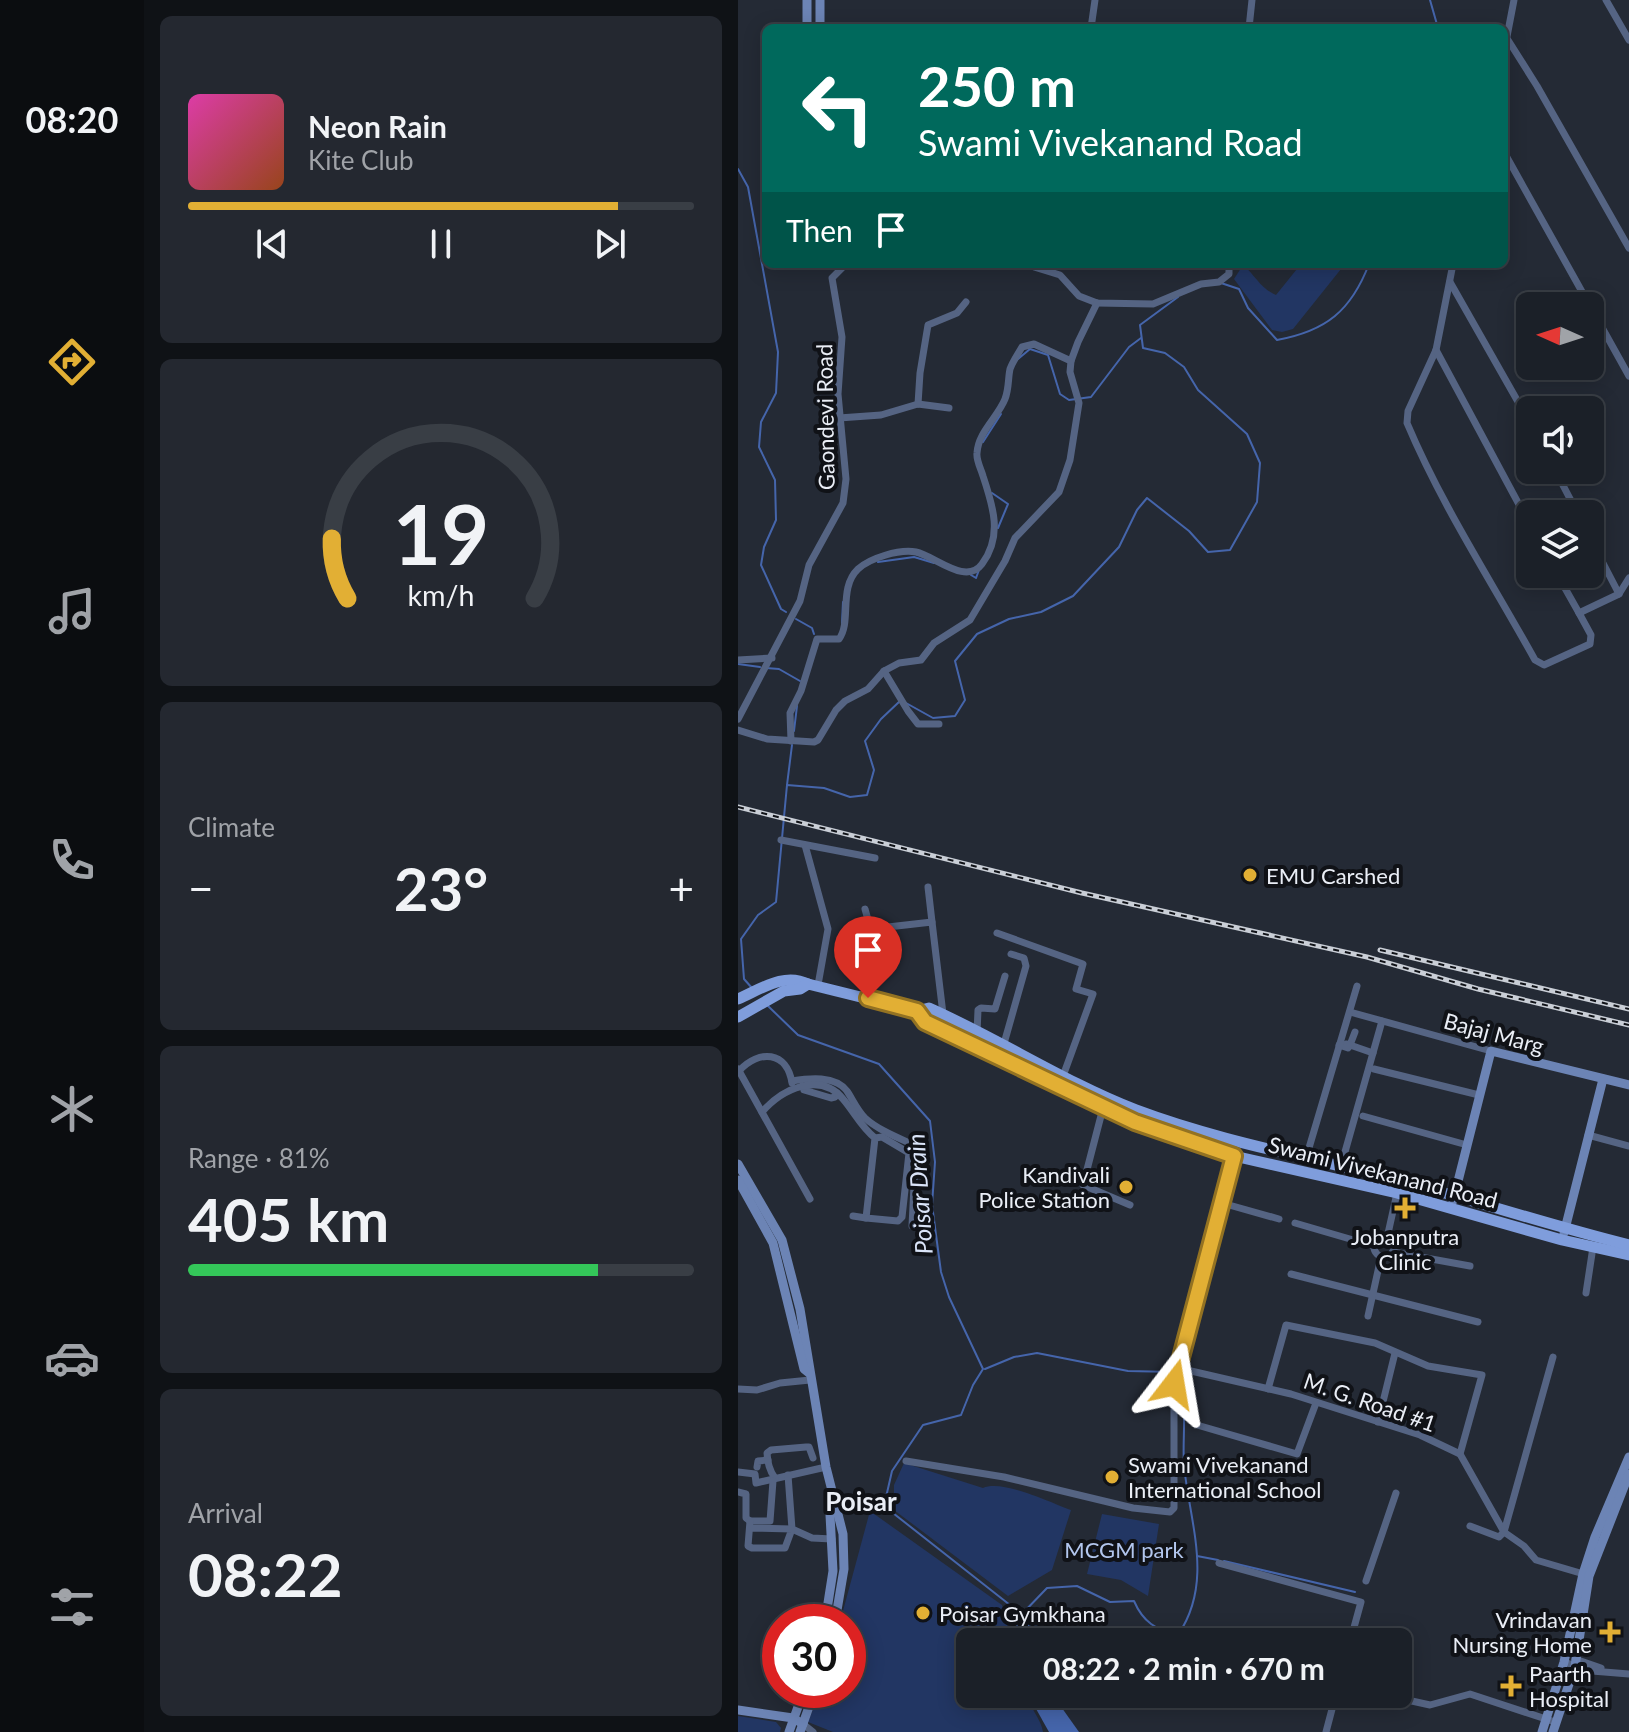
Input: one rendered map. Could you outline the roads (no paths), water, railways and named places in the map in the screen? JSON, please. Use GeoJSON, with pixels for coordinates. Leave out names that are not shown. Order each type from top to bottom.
{"type":"FeatureCollection","features":[{"type":"Feature","properties":{"kind":"main road"},"geometry":{"type":"LineString","coordinates":[[807,0],[807,24]]}},
{"type":"Feature","properties":{"kind":"main road"},"geometry":{"type":"LineString","coordinates":[[820,0],[820,24]]}},
{"type":"Feature","properties":{"kind":"main road","name":"Swami Vivekanand Road"},"geometry":{"type":"LineString","coordinates":[[782,986],[798,979],[917,1011],[929,1008],[1136,1110],[1341,1166],[1593,1247],[1629,1255]]}},
{"type":"Feature","properties":{"kind":"main road"},"geometry":{"type":"LineString","coordinates":[[738,999],[782,986]]}},
{"type":"Feature","properties":{"kind":"main road"},"geometry":{"type":"LineString","coordinates":[[741,1014],[782,986]]}},
{"type":"Feature","properties":{"kind":"main road","name":"Swami Vivekanand Road"},"geometry":{"type":"LineString","coordinates":[[917,1011],[925,1022],[1135,1122],[1234,1156],[1397,1193],[1453,1201]]}},
{"type":"Feature","properties":{"kind":"main road"},"geometry":{"type":"LineString","coordinates":[[1453,1201],[1491,1051]]}},
{"type":"Feature","properties":{"kind":"main road","name":"Bajaj Marg"},"geometry":{"type":"LineString","coordinates":[[1491,1051],[1629,1085]]}},
{"type":"Feature","properties":{"kind":"main road"},"geometry":{"type":"LineString","coordinates":[[1563,1235],[1603,1079]]}},
{"type":"Feature","properties":{"kind":"main road"},"geometry":{"type":"LineString","coordinates":[[738,1164],[782,1240],[800,1309],[826,1467],[843,1534],[843,1575],[838,1604]]}},
{"type":"Feature","properties":{"kind":"main road"},"geometry":{"type":"LineString","coordinates":[[738,1180],[773,1243],[804,1369],[810,1377]]}},
{"type":"Feature","properties":{"kind":"main road","name":"Swami Vivekanand Road"},"geometry":{"type":"LineString","coordinates":[[1563,1235],[1629,1245]]}},
{"type":"Feature","properties":{"kind":"main road"},"geometry":{"type":"LineString","coordinates":[[1551,1725],[1595,1537],[1629,1457]]}},
{"type":"Feature","properties":{"kind":"main road"},"geometry":{"type":"LineString","coordinates":[[1542,1732],[1551,1725],[1575,1663],[1586,1575],[1629,1474]]}},
{"type":"Feature","properties":{"kind":"main road"},"geometry":{"type":"LineString","coordinates":[[828,1604],[832,1574],[830,1515],[834,1503]]}},
{"type":"Feature","properties":{"kind":"main road"},"geometry":{"type":"LineString","coordinates":[[832,1574],[843,1575]]}},
{"type":"Feature","properties":{"kind":"main road"},"geometry":{"type":"LineString","coordinates":[[789,1732],[797,1708]]}},
{"type":"Feature","properties":{"kind":"main road"},"geometry":{"type":"LineString","coordinates":[[738,1710],[793,1718],[802,1728],[809,1708]]}},
{"type":"Feature","properties":{"kind":"street"},"geometry":{"type":"LineString","coordinates":[[1092,24],[1095,0]]}},
{"type":"Feature","properties":{"kind":"street"},"geometry":{"type":"LineString","coordinates":[[1249,24],[1252,0]]}},
{"type":"Feature","properties":{"kind":"street"},"geometry":{"type":"LineString","coordinates":[[1514,0],[1508,40],[1629,248]]}},
{"type":"Feature","properties":{"kind":"street"},"geometry":{"type":"LineString","coordinates":[[1606,0],[1629,40]]}},
{"type":"Feature","properties":{"kind":"street"},"geometry":{"type":"LineString","coordinates":[[1508,159],[1582,292]]}},
{"type":"Feature","properties":{"kind":"street","name":"Gaondevi Road"},"geometry":{"type":"LineString","coordinates":[[738,719],[800,601],[809,565],[843,503],[846,479],[839,418],[842,329],[832,278],[842,268]]}},
{"type":"Feature","properties":{"kind":"street"},"geometry":{"type":"LineString","coordinates":[[1037,268],[1060,275],[1079,296],[1097,303],[1153,304],[1201,284],[1219,282],[1229,274],[1229,268]]}},
{"type":"Feature","properties":{"kind":"street"},"geometry":{"type":"LineString","coordinates":[[1452,268],[1436,350],[1408,411],[1407,423],[1460,529],[1535,660],[1544,665],[1590,644],[1591,635],[1565,588]]}},
{"type":"Feature","properties":{"kind":"street"},"geometry":{"type":"LineString","coordinates":[[1449,281],[1516,398]]}},
{"type":"Feature","properties":{"kind":"street"},"geometry":{"type":"LineString","coordinates":[[918,404],[928,325],[957,313],[966,302]]}},
{"type":"Feature","properties":{"kind":"street"},"geometry":{"type":"LineString","coordinates":[[738,730],[767,739],[818,740],[845,701],[868,689],[884,671],[899,663],[921,660],[934,643],[973,616],[1015,538],[1059,492],[1070,460],[1078,399],[1070,372],[1071,361],[1097,303]]}},
{"type":"Feature","properties":{"kind":"street"},"geometry":{"type":"LineString","coordinates":[[1604,331],[1629,376]]}},
{"type":"Feature","properties":{"kind":"street"},"geometry":{"type":"LineString","coordinates":[[792,741],[790,713],[801,691],[817,639],[839,639],[844,600],[857,570],[877,558],[905,551],[917,552],[966,572],[981,567],[996,530],[976,455],[980,439],[1006,397],[1011,367],[1022,347],[1034,344],[1071,361]]}},
{"type":"Feature","properties":{"kind":"street"},"geometry":{"type":"LineString","coordinates":[[1436,350],[1517,500]]}},
{"type":"Feature","properties":{"kind":"street"},"geometry":{"type":"LineString","coordinates":[[839,418],[881,415],[918,404],[949,408]]}},
{"type":"Feature","properties":{"kind":"street"},"geometry":{"type":"LineString","coordinates":[[1604,565],[1619,594]]}},
{"type":"Feature","properties":{"kind":"street"},"geometry":{"type":"LineString","coordinates":[[1579,613],[1619,594],[1628,584]]}},
{"type":"Feature","properties":{"kind":"street"},"geometry":{"type":"LineString","coordinates":[[738,660],[772,658]]}},
{"type":"Feature","properties":{"kind":"street"},"geometry":{"type":"LineString","coordinates":[[884,671],[918,724],[939,724]]}},
{"type":"Feature","properties":{"kind":"street"},"geometry":{"type":"LineString","coordinates":[[781,840],[875,858]]}},
{"type":"Feature","properties":{"kind":"street"},"geometry":{"type":"LineString","coordinates":[[805,845],[828,929],[813,985]]}},
{"type":"Feature","properties":{"kind":"street"},"geometry":{"type":"LineString","coordinates":[[928,887],[943,1014]]}},
{"type":"Feature","properties":{"kind":"street"},"geometry":{"type":"LineString","coordinates":[[865,909],[878,956],[868,998]]}},
{"type":"Feature","properties":{"kind":"street"},"geometry":{"type":"LineString","coordinates":[[888,927],[932,922]]}},
{"type":"Feature","properties":{"kind":"street"},"geometry":{"type":"LineString","coordinates":[[997,933],[1083,964],[1076,989],[1093,994],[1063,1076]]}},
{"type":"Feature","properties":{"kind":"street"},"geometry":{"type":"LineString","coordinates":[[1003,1047],[1026,966],[1024,958],[1011,954]]}},
{"type":"Feature","properties":{"kind":"street"},"geometry":{"type":"LineString","coordinates":[[977,1033],[978,1010],[995,1009],[1005,976]]}},
{"type":"Feature","properties":{"kind":"street"},"geometry":{"type":"LineString","coordinates":[[1306,1158],[1357,986]]}},
{"type":"Feature","properties":{"kind":"street","name":"Bajaj Marg"},"geometry":{"type":"LineString","coordinates":[[1350,1012],[1491,1051]]}},
{"type":"Feature","properties":{"kind":"street"},"geometry":{"type":"LineString","coordinates":[[1341,1166],[1382,1021]]}},
{"type":"Feature","properties":{"kind":"street"},"geometry":{"type":"LineString","coordinates":[[1350,1045],[1355,1032]]}},
{"type":"Feature","properties":{"kind":"street"},"geometry":{"type":"LineString","coordinates":[[1340,1043],[1373,1053]]}},
{"type":"Feature","properties":{"kind":"street"},"geometry":{"type":"LineString","coordinates":[[793,1085],[790,1071],[785,1065],[768,1056],[749,1060],[739,1070],[810,1199]]}},
{"type":"Feature","properties":{"kind":"street"},"geometry":{"type":"LineString","coordinates":[[1374,1069],[1479,1095]]}},
{"type":"Feature","properties":{"kind":"street"},"geometry":{"type":"LineString","coordinates":[[762,1112],[793,1085],[818,1079],[844,1087],[858,1110],[870,1122],[916,1146],[912,1226]]}},
{"type":"Feature","properties":{"kind":"street"},"geometry":{"type":"LineString","coordinates":[[793,1085],[831,1088],[865,1130],[875,1138],[882,1137],[909,1153],[902,1217],[898,1221],[853,1216]]}},
{"type":"Feature","properties":{"kind":"street"},"geometry":{"type":"LineString","coordinates":[[804,1090],[831,1098],[837,1093]]}},
{"type":"Feature","properties":{"kind":"street"},"geometry":{"type":"LineString","coordinates":[[1103,1108],[1083,1185],[1130,1205]]}},
{"type":"Feature","properties":{"kind":"street"},"geometry":{"type":"LineString","coordinates":[[1363,1116],[1467,1145]]}},
{"type":"Feature","properties":{"kind":"street"},"geometry":{"type":"LineString","coordinates":[[1588,1135],[1629,1146]]}},
{"type":"Feature","properties":{"kind":"street"},"geometry":{"type":"LineString","coordinates":[[866,1218],[875,1138]]}},
{"type":"Feature","properties":{"kind":"street"},"geometry":{"type":"LineString","coordinates":[[906,1461],[1004,1477],[1133,1508],[1170,1512],[1176,1502],[1174,1384],[1234,1156]]}},
{"type":"Feature","properties":{"kind":"street"},"geometry":{"type":"LineString","coordinates":[[1387,1238],[1397,1193]]}},
{"type":"Feature","properties":{"kind":"street"},"geometry":{"type":"LineString","coordinates":[[1222,1203],[1279,1219]]}},
{"type":"Feature","properties":{"kind":"street"},"geometry":{"type":"LineString","coordinates":[[1295,1223],[1374,1246]]}},
{"type":"Feature","properties":{"kind":"street"},"geometry":{"type":"LineString","coordinates":[[1393,1252],[1393,1242],[1387,1238],[1379,1238],[1374,1246],[1381,1257],[1393,1252],[1470,1266]]}},
{"type":"Feature","properties":{"kind":"street"},"geometry":{"type":"LineString","coordinates":[[1586,1293],[1593,1247]]}},
{"type":"Feature","properties":{"kind":"street"},"geometry":{"type":"LineString","coordinates":[[1368,1316],[1381,1257]]}},
{"type":"Feature","properties":{"kind":"street"},"geometry":{"type":"LineString","coordinates":[[1291,1274],[1478,1322]]}},
{"type":"Feature","properties":{"kind":"street"},"geometry":{"type":"LineString","coordinates":[[1268,1389],[1286,1325],[1375,1343],[1428,1366],[1482,1375],[1460,1454],[1504,1532],[1524,1546],[1536,1560],[1586,1575]]}},
{"type":"Feature","properties":{"kind":"street"},"geometry":{"type":"LineString","coordinates":[[1378,1422],[1395,1353]]}},
{"type":"Feature","properties":{"kind":"street"},"geometry":{"type":"LineString","coordinates":[[1470,1526],[1499,1537],[1504,1532],[1553,1357]]}},
{"type":"Feature","properties":{"kind":"street","name":"M. G. Road #1"},"geometry":{"type":"LineString","coordinates":[[1178,1368],[1316,1403],[1420,1435],[1460,1454]]}},
{"type":"Feature","properties":{"kind":"street"},"geometry":{"type":"LineString","coordinates":[[738,1389],[757,1390],[810,1377]]}},
{"type":"Feature","properties":{"kind":"street"},"geometry":{"type":"LineString","coordinates":[[1197,1425],[1297,1454],[1316,1403]]}},
{"type":"Feature","properties":{"kind":"street"},"geometry":{"type":"LineString","coordinates":[[750,1525],[773,1518],[774,1479],[767,1453],[771,1450],[809,1447],[813,1458]]}},
{"type":"Feature","properties":{"kind":"street"},"geometry":{"type":"LineString","coordinates":[[792,1448],[792,1457]]}},
{"type":"Feature","properties":{"kind":"street"},"geometry":{"type":"LineString","coordinates":[[757,1467],[758,1461],[768,1460]]}},
{"type":"Feature","properties":{"kind":"street"},"geometry":{"type":"LineString","coordinates":[[738,1472],[755,1474],[756,1483],[826,1467]]}},
{"type":"Feature","properties":{"kind":"street"},"geometry":{"type":"LineString","coordinates":[[738,1492],[746,1494],[746,1518],[750,1525],[748,1546],[785,1548],[792,1529],[788,1475]]}},
{"type":"Feature","properties":{"kind":"street"},"geometry":{"type":"LineString","coordinates":[[1366,1581],[1396,1493]]}},
{"type":"Feature","properties":{"kind":"street"},"geometry":{"type":"LineString","coordinates":[[750,1525],[792,1529],[812,1538],[832,1539]]}},
{"type":"Feature","properties":{"kind":"street"},"geometry":{"type":"LineString","coordinates":[[1219,1563],[1361,1602],[1354,1628]]}},
{"type":"Feature","properties":{"kind":"street"},"geometry":{"type":"LineString","coordinates":[[1564,1659],[1629,1672]]}},
{"type":"Feature","properties":{"kind":"street"},"geometry":{"type":"LineString","coordinates":[[1412,1701],[1430,1705],[1470,1694],[1551,1725]]}},
{"type":"Feature","properties":{"kind":"street"},"geometry":{"type":"LineString","coordinates":[[1326,1732],[1332,1708]]}},
{"type":"Feature","properties":{"kind":"street"},"geometry":{"type":"LineString","coordinates":[[802,1728],[813,1732]]}},
{"type":"Feature","properties":{"kind":"waterway"},"geometry":{"type":"LineString","coordinates":[[1430,0],[1437,24]]}},
{"type":"Feature","properties":{"kind":"waterway"},"geometry":{"type":"LineString","coordinates":[[738,169],[748,187],[762,264]]}},
{"type":"Feature","properties":{"kind":"waterway"},"geometry":{"type":"LineString","coordinates":[[763,268],[778,352],[776,393],[761,422],[759,447],[775,480],[776,520],[764,547],[761,565],[781,609],[786,612]]}},
{"type":"Feature","properties":{"kind":"waterway"},"geometry":{"type":"LineString","coordinates":[[1221,283],[1239,289],[1248,308],[1277,340],[1310,331],[1335,316],[1354,294],[1367,268]]}},
{"type":"Feature","properties":{"kind":"waterway","name":"Poisar Drain"},"geometry":{"type":"LineString","coordinates":[[906,703],[933,718],[955,716],[965,700],[955,661],[977,634],[1009,619],[1041,612],[1073,596],[1119,547],[1137,510],[1147,498],[1189,531],[1208,552],[1230,550],[1257,502],[1260,463],[1247,434],[1198,390],[1184,367],[1165,353],[1143,348],[1140,325],[1178,297]]}},
{"type":"Feature","properties":{"kind":"waterway"},"geometry":{"type":"LineString","coordinates":[[1018,359],[1030,349],[1048,355],[1060,394],[1069,400],[1091,397],[1129,347],[1141,338]]}},
{"type":"Feature","properties":{"kind":"waterway"},"geometry":{"type":"LineString","coordinates":[[983,442],[1001,414]]}},
{"type":"Feature","properties":{"kind":"waterway"},"geometry":{"type":"LineString","coordinates":[[992,493],[1008,504],[998,528]]}},
{"type":"Feature","properties":{"kind":"waterway"},"geometry":{"type":"LineString","coordinates":[[878,562],[914,557],[934,563]]}},
{"type":"Feature","properties":{"kind":"waterway"},"geometry":{"type":"LineString","coordinates":[[971,575],[976,578],[979,570]]}},
{"type":"Feature","properties":{"kind":"waterway"},"geometry":{"type":"LineString","coordinates":[[842,623],[843,602]]}},
{"type":"Feature","properties":{"kind":"waterway"},"geometry":{"type":"LineString","coordinates":[[796,619],[812,628],[814,634]]}},
{"type":"Feature","properties":{"kind":"waterway"},"geometry":{"type":"LineString","coordinates":[[738,664],[760,667]]}},
{"type":"Feature","properties":{"kind":"waterway"},"geometry":{"type":"LineString","coordinates":[[766,668],[779,669],[800,681]]}},
{"type":"Feature","properties":{"kind":"waterway","name":"Poisar Drain"},"geometry":{"type":"LineString","coordinates":[[752,988],[744,979],[741,939],[758,915],[776,902],[787,785],[824,788],[850,797],[867,795],[874,770],[865,741],[881,719],[900,701]]}},
{"type":"Feature","properties":{"kind":"waterway"},"geometry":{"type":"LineString","coordinates":[[794,731],[797,706]]}},
{"type":"Feature","properties":{"kind":"waterway"},"geometry":{"type":"LineString","coordinates":[[787,785],[792,745]]}},
{"type":"Feature","properties":{"kind":"waterway","name":"Poisar Drain"},"geometry":{"type":"LineString","coordinates":[[767,1005],[798,1035],[879,1064],[930,1121],[935,1162],[932,1205],[941,1272],[949,1297],[983,1369],[961,1415],[923,1425],[892,1471],[884,1506],[1010,1605],[1019,1617]]}},
{"type":"Feature","properties":{"kind":"waterway"},"geometry":{"type":"LineString","coordinates":[[985,1369],[1014,1357],[1037,1353],[1128,1371],[1174,1372]]}},
{"type":"Feature","properties":{"kind":"waterway"},"geometry":{"type":"LineString","coordinates":[[1020,1616],[1047,1588],[1077,1586],[1110,1602],[1134,1601],[1151,1624],[1178,1635],[1189,1615],[1197,1574],[1197,1552],[1184,1466],[1184,1412],[1179,1380]]}},
{"type":"Feature","properties":{"kind":"waterway"},"geometry":{"type":"LineString","coordinates":[[1197,1556],[1218,1560]]}},
{"type":"Feature","properties":{"kind":"waterway"},"geometry":{"type":"LineString","coordinates":[[1224,1561],[1355,1592]]}},
{"type":"Feature","properties":{"kind":"railway"},"geometry":{"type":"LineString","coordinates":[[738,807],[1082,893],[1367,957],[1478,989],[1629,1025]]}},
{"type":"Feature","properties":{"kind":"railway"},"geometry":{"type":"LineString","coordinates":[[1380,950],[1629,1009]]}},
{"type":"Feature","properties":{"kind":"place","name":"EMU Carshed"},"geometry":{"type":"Point","coordinates":[1250,875]}},
{"type":"Feature","properties":{"kind":"place","name":"Kandivali Police Station"},"geometry":{"type":"Point","coordinates":[1126,1187]}},
{"type":"Feature","properties":{"kind":"place","name":"Jobanputra Clinic"},"geometry":{"type":"Point","coordinates":[1405,1208]}},
{"type":"Feature","properties":{"kind":"place","name":"Swami Vivekanand International School"},"geometry":{"type":"Point","coordinates":[1112,1477]}},
{"type":"Feature","properties":{"kind":"place","name":"Poisar Gymkhana"},"geometry":{"type":"Point","coordinates":[923,1613]}},
{"type":"Feature","properties":{"kind":"place","name":"Vrindavan Nursing Home"},"geometry":{"type":"Point","coordinates":[1610,1632]}},
{"type":"Feature","properties":{"kind":"place","name":"Paarth Hospital"},"geometry":{"type":"Point","coordinates":[1511,1686]}},
{"type":"Feature","properties":{"kind":"district","name":"Poisar"},"geometry":{"type":"Point","coordinates":[861,1501]}},
{"type":"Feature","properties":{"kind":"park label","name":"MCGM park"},"geometry":{"type":"Point","coordinates":[1124,1549]}}]}
